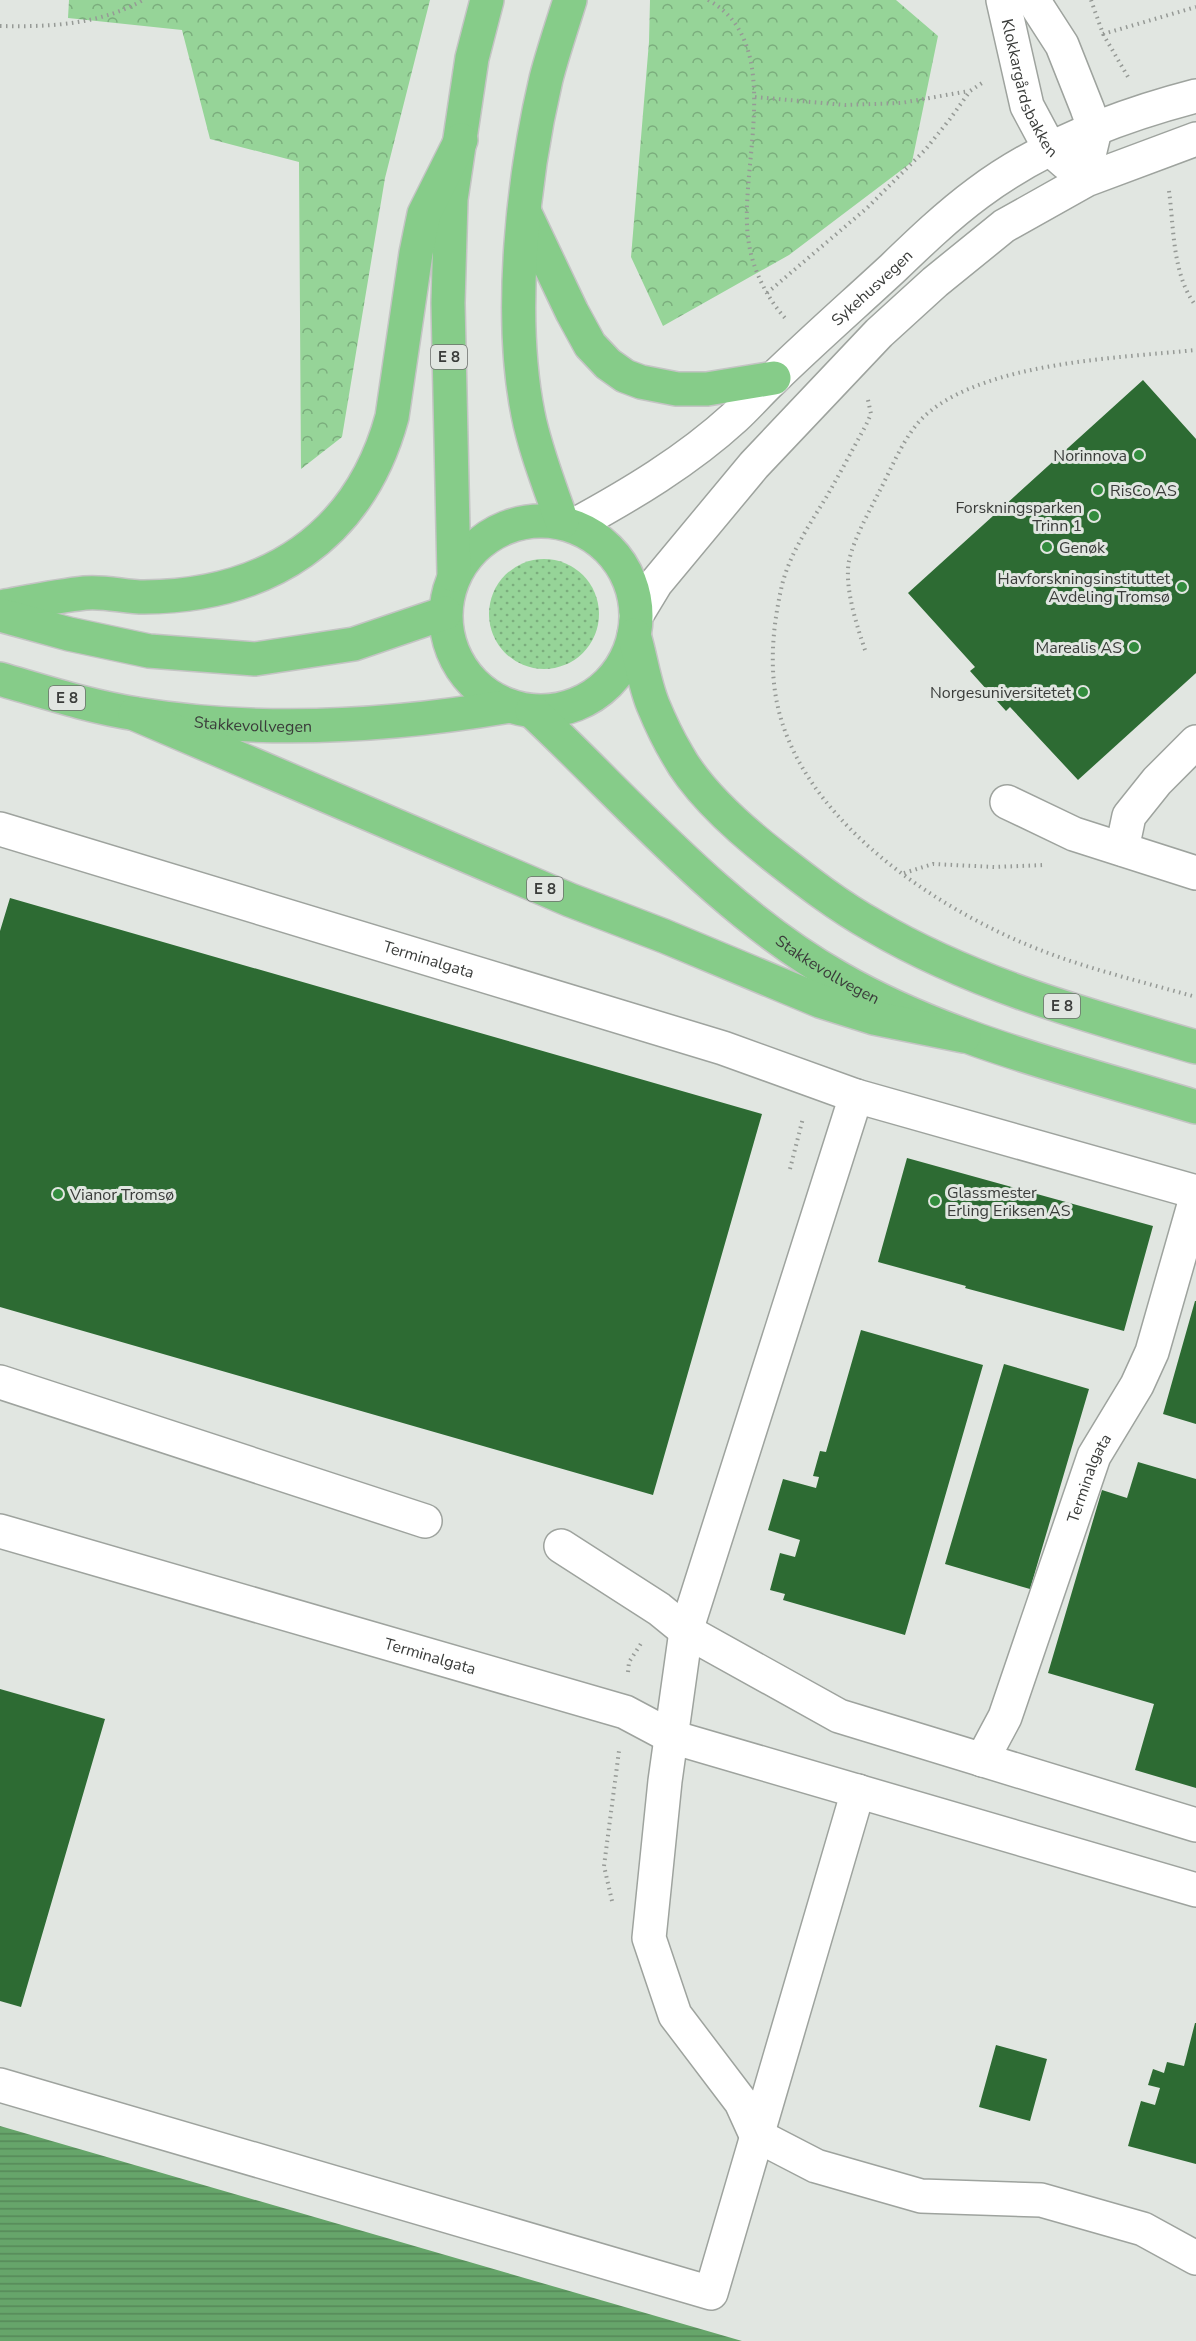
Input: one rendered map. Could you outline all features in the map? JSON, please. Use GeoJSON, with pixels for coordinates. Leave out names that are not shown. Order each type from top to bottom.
{"type":"FeatureCollection","features":[{"type":"Feature","properties":{"kind":"highway","name":"E 8"},"geometry":{"type":"LineString","coordinates":[[454,575],[448,303],[451,199],[472,58],[487,0]]}},
{"type":"Feature","properties":{"kind":"highway"},"geometry":{"type":"LineString","coordinates":[[567,524],[528,416],[521,372],[519,301],[524,211],[547,78],[570,0]]}},
{"type":"Feature","properties":{"kind":"highway","name":"E 8"},"geometry":{"type":"LineString","coordinates":[[0,607],[88,593],[144,597],[214,590],[251,580],[274,570],[304,551],[332,527],[347,511],[369,478],[384,444],[392,417],[416,253],[424,214],[461,140]]}},
{"type":"Feature","properties":{"kind":"highway"},"geometry":{"type":"LineString","coordinates":[[524,211],[590,345],[608,364],[625,376],[641,382],[677,389],[706,389],[774,378]]}},
{"type":"Feature","properties":{"kind":"highway","name":"E 8"},"geometry":{"type":"LineString","coordinates":[[635,625],[627,657],[614,676],[598,692],[578,704],[555,710],[521,708],[488,695],[470,680],[456,660],[448,637],[445,614],[454,575],[472,548],[499,529],[530,520],[567,524],[594,536],[611,552],[625,571],[634,592],[635,625],[652,704],[678,756],[691,775],[734,822],[830,899],[874,927],[932,957],[988,981],[1196,1047]]}},
{"type":"Feature","properties":{"kind":"highway"},"geometry":{"type":"LineString","coordinates":[[0,615],[69,634],[149,651],[255,659],[354,644],[445,614]]}},
{"type":"Feature","properties":{"kind":"highway","name":"Stakkevollvegen"},"geometry":{"type":"LineString","coordinates":[[0,680],[135,714],[208,723],[285,728],[441,718],[521,708],[749,916],[838,978],[873,997],[964,1036],[1196,1107]]}},
{"type":"Feature","properties":{"kind":"highway","name":"E 8"},"geometry":{"type":"LineString","coordinates":[[135,714],[570,900],[664,936],[820,1002],[874,1018],[964,1036]]}},
{"type":"Feature","properties":{"kind":"street","name":"Klokkargårdsbakken"},"geometry":{"type":"LineString","coordinates":[[1003,0],[1027,106],[1050,149],[1086,180]]}},
{"type":"Feature","properties":{"kind":"street","name":"Klokkargårdsbakken"},"geometry":{"type":"LineString","coordinates":[[1034,0],[1062,45],[1095,129],[1086,180]]}},
{"type":"Feature","properties":{"kind":"street","name":"Sykehusvegen"},"geometry":{"type":"LineString","coordinates":[[567,524],[619,501],[661,474],[734,418],[942,222],[978,192],[1050,149],[1095,129],[1144,110],[1196,96]]}},
{"type":"Feature","properties":{"kind":"street"},"geometry":{"type":"LineString","coordinates":[[635,625],[656,583],[754,465],[879,333],[958,261],[1004,226],[1086,180],[1196,139]]}},
{"type":"Feature","properties":{"kind":"street"},"geometry":{"type":"LineString","coordinates":[[1122,849],[1129,816],[1157,781],[1196,742]]}},
{"type":"Feature","properties":{"kind":"street"},"geometry":{"type":"LineString","coordinates":[[1007,802],[1074,834],[1196,873]]}},
{"type":"Feature","properties":{"kind":"street","name":"Terminalgata"},"geometry":{"type":"LineString","coordinates":[[0,830],[711,1045],[856,1096],[1196,1192]]}},
{"type":"Feature","properties":{"kind":"street"},"geometry":{"type":"LineString","coordinates":[[856,1096],[687,1631],[665,1781],[649,1938],[675,2015],[741,2102],[756,2135],[816,2166],[921,2196],[1041,2200],[1143,2229],[1196,2258]]}},
{"type":"Feature","properties":{"kind":"street","name":"Terminalgata"},"geometry":{"type":"LineString","coordinates":[[982,1760],[1005,1717],[1094,1456],[1137,1385],[1152,1352],[1196,1198]]}},
{"type":"Feature","properties":{"kind":"street"},"geometry":{"type":"LineString","coordinates":[[0,1382],[425,1521]]}},
{"type":"Feature","properties":{"kind":"street","name":"Terminalgata"},"geometry":{"type":"LineString","coordinates":[[0,1530],[625,1712],[672,1737],[1196,1890]]}},
{"type":"Feature","properties":{"kind":"street"},"geometry":{"type":"LineString","coordinates":[[561,1546],[659,1609],[687,1631],[839,1716],[1196,1824]]}},
{"type":"Feature","properties":{"kind":"street"},"geometry":{"type":"LineString","coordinates":[[0,2085],[711,2293],[858,1791]]}},
{"type":"Feature","properties":{"kind":"path"},"geometry":{"type":"LineString","coordinates":[[0,26],[48,27],[89,21],[143,0]]}},
{"type":"Feature","properties":{"kind":"path"},"geometry":{"type":"LineString","coordinates":[[1091,0],[1103,33],[1132,83]]}},
{"type":"Feature","properties":{"kind":"path"},"geometry":{"type":"LineString","coordinates":[[712,1],[736,25],[752,68],[754,97],[747,185],[747,233],[751,256],[767,293],[788,321]]}},
{"type":"Feature","properties":{"kind":"path"},"geometry":{"type":"LineString","coordinates":[[1103,33],[1196,7]]}},
{"type":"Feature","properties":{"kind":"path"},"geometry":{"type":"LineString","coordinates":[[767,293],[867,208],[925,150],[970,91],[985,81]]}},
{"type":"Feature","properties":{"kind":"path"},"geometry":{"type":"LineString","coordinates":[[754,97],[845,105],[901,103],[970,91]]}},
{"type":"Feature","properties":{"kind":"path"},"geometry":{"type":"LineString","coordinates":[[1169,190],[1181,276],[1190,299],[1196,306]]}},
{"type":"Feature","properties":{"kind":"path"},"geometry":{"type":"LineString","coordinates":[[865,650],[856,626],[849,561],[864,521],[903,447],[928,413],[971,386],[1046,367],[1196,350]]}},
{"type":"Feature","properties":{"kind":"path"},"geometry":{"type":"LineString","coordinates":[[866,425],[803,536],[783,582],[772,636],[774,678],[781,718],[792,748],[806,774],[845,824],[903,874],[959,911],[1049,954],[1196,997]]}},
{"type":"Feature","properties":{"kind":"path"},"geometry":{"type":"LineString","coordinates":[[903,874],[933,864],[995,867],[1052,864]]}},
{"type":"Feature","properties":{"kind":"green space"},"geometry":{"type":"Polygon","coordinates":[[[69,0],[430,0],[385,178],[342,437],[301,469],[299,162],[210,139],[182,30],[68,18],[69,0]]]}},
{"type":"Feature","properties":{"kind":"green space"},"geometry":{"type":"Polygon","coordinates":[[[650,0],[896,0],[938,36],[912,162],[789,255],[663,326],[631,257],[649,42],[650,0]]]}},
{"type":"Feature","properties":{"kind":"green space"},"geometry":{"type":"Polygon","coordinates":[[[544,559],[565,563],[583,575],[595,593],[599,614],[595,635],[583,653],[565,665],[544,669],[523,665],[505,653],[493,635],[489,614],[493,593],[505,575],[523,563],[544,559]]]}},
{"type":"Feature","properties":{"kind":"shaded area"},"geometry":{"type":"Polygon","coordinates":[[[0,2126],[742,2341],[0,2341],[0,2126]]]}},
{"type":"Feature","properties":{"kind":"building","name":"Forskningsparken Trinn 1"},"geometry":{"type":"Polygon","coordinates":[[[1143,380],[1196,439],[1196,673],[1078,780],[1010,707],[1006,711],[970,671],[975,667],[908,593],[1143,380]]]}},
{"type":"Feature","properties":{"kind":"building"},"geometry":{"type":"Polygon","coordinates":[[[10,898],[762,1114],[653,1495],[0,1307],[0,931],[10,898]]]}},
{"type":"Feature","properties":{"kind":"building"},"geometry":{"type":"Polygon","coordinates":[[[907,1158],[1153,1226],[1124,1331],[878,1262],[907,1158]]]}},
{"type":"Feature","properties":{"kind":"building"},"geometry":{"type":"Polygon","coordinates":[[[1196,1301],[1196,1424],[1163,1414],[1196,1301]]]}},
{"type":"Feature","properties":{"kind":"building"},"geometry":{"type":"Polygon","coordinates":[[[861,1330],[983,1365],[905,1635],[783,1600],[785,1594],[770,1590],[780,1553],[795,1557],[800,1540],[768,1530],[783,1479],[816,1488],[819,1477],[813,1476],[820,1451],[826,1452],[861,1330]]]}},
{"type":"Feature","properties":{"kind":"building"},"geometry":{"type":"Polygon","coordinates":[[[1004,1364],[1089,1389],[1030,1589],[945,1564],[1004,1364]]]}},
{"type":"Feature","properties":{"kind":"building"},"geometry":{"type":"Polygon","coordinates":[[[1138,1462],[1196,1479],[1196,1788],[1135,1770],[1154,1704],[1048,1673],[1102,1490],[1127,1498],[1138,1462]]]}},
{"type":"Feature","properties":{"kind":"building"},"geometry":{"type":"Polygon","coordinates":[[[0,1689],[105,1719],[21,2007],[0,2001],[0,1689]]]}},
{"type":"Feature","properties":{"kind":"building"},"geometry":{"type":"Polygon","coordinates":[[[1195,2023],[1196,2164],[1128,2146],[1141,2101],[1155,2105],[1160,2088],[1148,2085],[1153,2069],[1164,2073],[1167,2062],[1184,2066],[1195,2023]]]}},
{"type":"Feature","properties":{"kind":"building"},"geometry":{"type":"Polygon","coordinates":[[[996,2045],[1047,2059],[1030,2121],[979,2107],[996,2045]]]}},
{"type":"Feature","properties":{"kind":"place","name":"Norinnova"},"geometry":{"type":"Point","coordinates":[1139,455]}},
{"type":"Feature","properties":{"kind":"place","name":"RisCo AS"},"geometry":{"type":"Point","coordinates":[1098,490]}},
{"type":"Feature","properties":{"kind":"place","name":"Forskningsparken Trinn 1"},"geometry":{"type":"Point","coordinates":[1094,516]}},
{"type":"Feature","properties":{"kind":"place","name":"Genøk"},"geometry":{"type":"Point","coordinates":[1047,547]}},
{"type":"Feature","properties":{"kind":"place","name":"Havforskningsinstituttet Avdeling Tromsø"},"geometry":{"type":"Point","coordinates":[1182,587]}},
{"type":"Feature","properties":{"kind":"place","name":"Marealis AS"},"geometry":{"type":"Point","coordinates":[1134,647]}},
{"type":"Feature","properties":{"kind":"place","name":"Norgesuniversitetet"},"geometry":{"type":"Point","coordinates":[1083,692]}},
{"type":"Feature","properties":{"kind":"place","name":"Vianor Tromsø"},"geometry":{"type":"Point","coordinates":[58,1194]}},
{"type":"Feature","properties":{"kind":"place","name":"Glassmester Erling Eriksen AS"},"geometry":{"type":"Point","coordinates":[935,1201]}}]}
